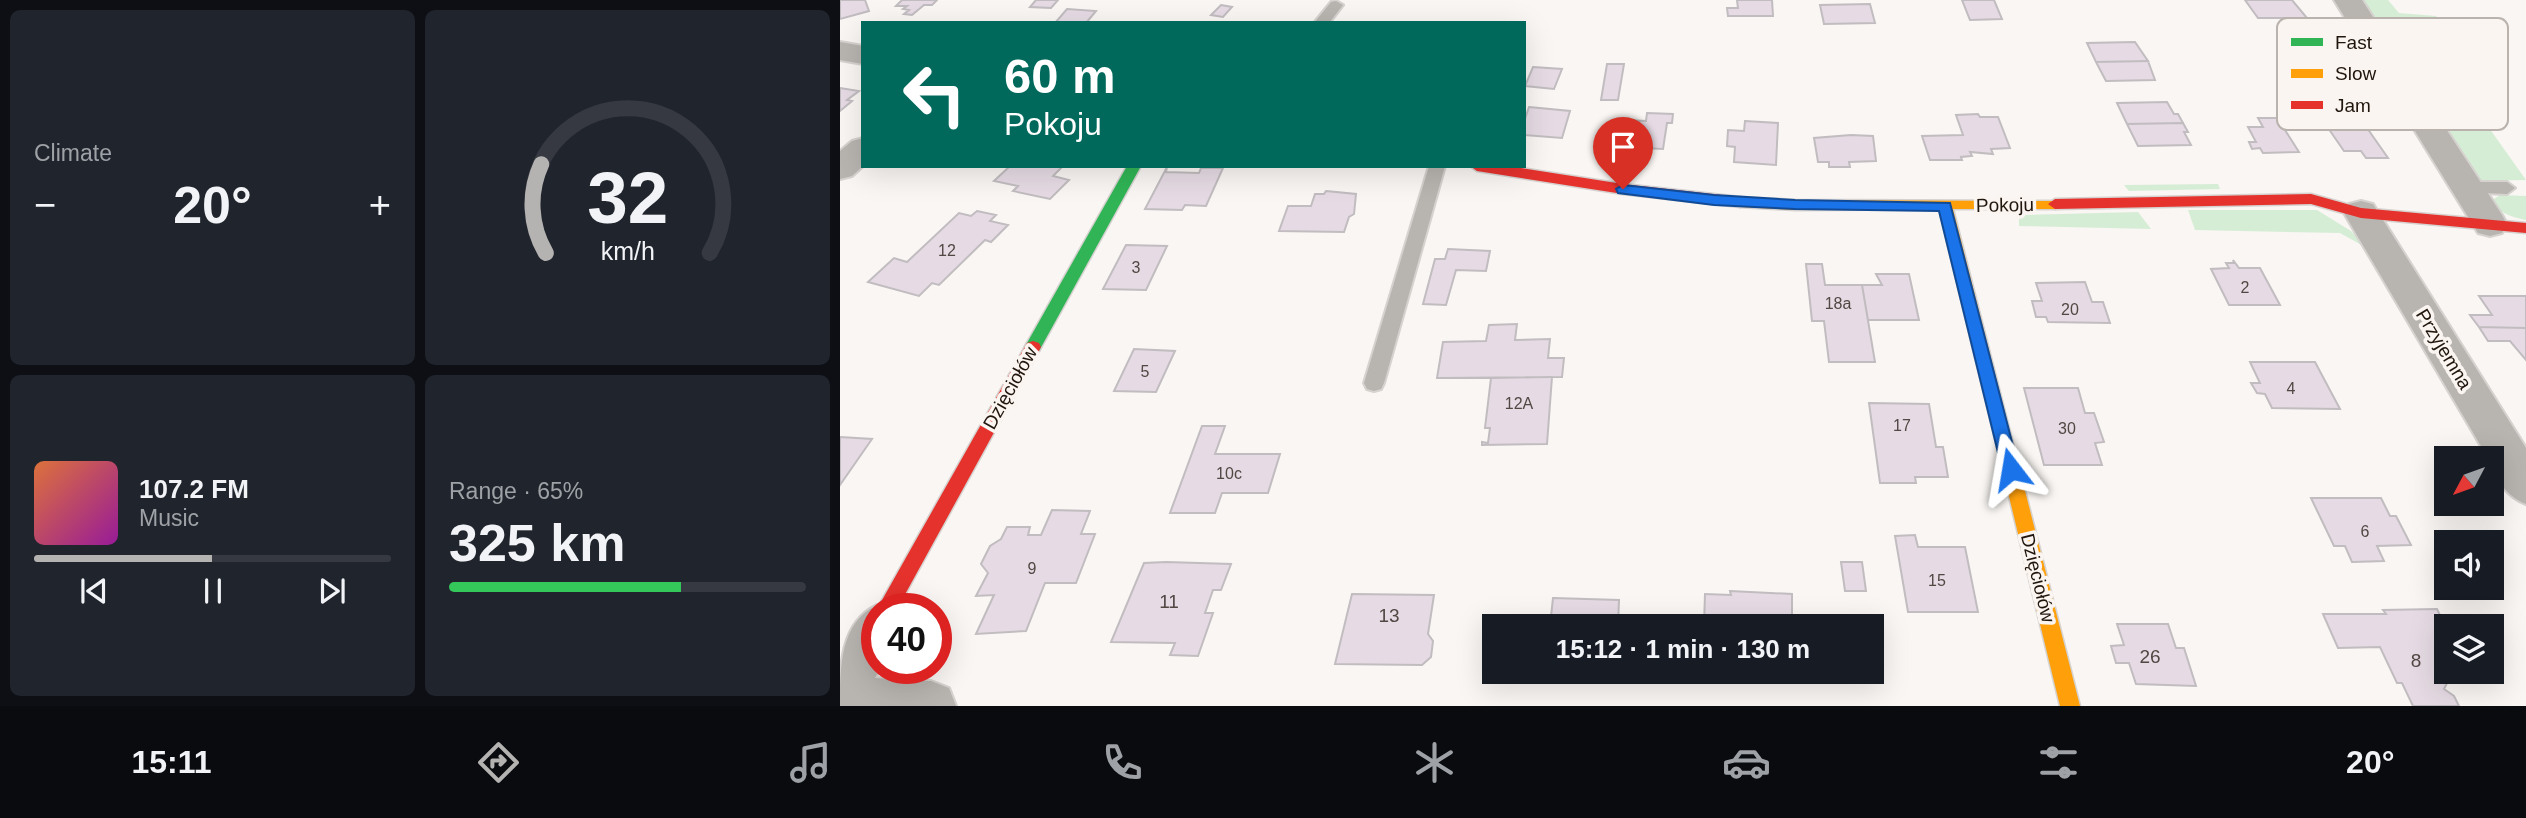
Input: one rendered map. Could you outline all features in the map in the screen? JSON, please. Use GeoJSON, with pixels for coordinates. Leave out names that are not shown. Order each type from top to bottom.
{"type":"FeatureCollection","features":[{"type":"Feature","properties":{"kind":"street"},"geometry":{"type":"LineString","coordinates":[[2348,0],[2359,18]]}},
{"type":"Feature","properties":{"kind":"street"},"geometry":{"type":"LineString","coordinates":[[840,51],[861,55]]}},
{"type":"Feature","properties":{"kind":"street"},"geometry":{"type":"LineString","coordinates":[[2430,130],[2490,224]]}},
{"type":"Feature","properties":{"kind":"street"},"geometry":{"type":"LineString","coordinates":[[840,168],[861,151]]}},
{"type":"Feature","properties":{"kind":"street","name":"Dzięciołów"},"geometry":{"type":"LineString","coordinates":[[896,593],[1133,168]]}},
{"type":"Feature","properties":{"kind":"street","name":"Pokoju"},"geometry":{"type":"LineString","coordinates":[[1490,168],[1714,200],[1868,207],[2311,199],[2361,214],[2526,228]]}},
{"type":"Feature","properties":{"kind":"street","name":"Dzięciołów"},"geometry":{"type":"LineString","coordinates":[[1945,206],[2070,706]]}},
{"type":"Feature","properties":{"kind":"street","name":"Przyjemna"},"geometry":{"type":"LineString","coordinates":[[2361,214],[2526,485]]}},
{"type":"Feature","properties":{"kind":"street"},"geometry":{"type":"LineString","coordinates":[[861,656],[849,677],[848,693],[858,702],[931,706]]}},
{"type":"Feature","properties":{"kind":"lane"},"geometry":{"type":"LineString","coordinates":[[1323,21],[1336,5]]}},
{"type":"Feature","properties":{"kind":"lane"},"geometry":{"type":"LineString","coordinates":[[1374,383],[1436,168]]}},
{"type":"Feature","properties":{"kind":"lane"},"geometry":{"type":"LineString","coordinates":[[2467,188],[2507,188]]}},
{"type":"Feature","properties":{"kind":"green space"},"geometry":{"type":"Polygon","coordinates":[[[2357,0],[2388,0],[2399,13],[2438,18],[2369,18],[2357,0]]]}},
{"type":"Feature","properties":{"kind":"green space"},"geometry":{"type":"Polygon","coordinates":[[[2445,130],[2491,130],[2526,180],[2480,181],[2445,130]]]}},
{"type":"Feature","properties":{"kind":"green space"},"geometry":{"type":"Polygon","coordinates":[[[2218,184],[2220,189],[2129,191],[2124,185],[2218,184]]]}},
{"type":"Feature","properties":{"kind":"green space"},"geometry":{"type":"Polygon","coordinates":[[[2500,195],[2526,196],[2526,220],[2507,214],[2491,201],[2500,195]]]}},
{"type":"Feature","properties":{"kind":"green space"},"geometry":{"type":"Polygon","coordinates":[[[2188,210],[2317,210],[2351,231],[2367,248],[2340,233],[2195,230],[2188,210]]]}},
{"type":"Feature","properties":{"kind":"green space"},"geometry":{"type":"Polygon","coordinates":[[[2138,212],[2151,229],[2019,226],[2019,215],[2138,212]]]}},
{"type":"Feature","properties":{"kind":"building"},"geometry":{"type":"Polygon","coordinates":[[[840,0],[865,0],[869,11],[840,19],[840,0]]]}},
{"type":"Feature","properties":{"kind":"building"},"geometry":{"type":"Polygon","coordinates":[[[902,0],[937,0],[932,5],[924,5],[912,15],[904,14],[909,10],[903,9],[907,6],[896,6],[902,0]]]}},
{"type":"Feature","properties":{"kind":"building"},"geometry":{"type":"Polygon","coordinates":[[[1036,0],[1058,0],[1051,8],[1030,7],[1036,0]]]}},
{"type":"Feature","properties":{"kind":"building"},"geometry":{"type":"Polygon","coordinates":[[[1737,0],[1772,0],[1773,16],[1728,16],[1727,8],[1738,8],[1737,0]]]}},
{"type":"Feature","properties":{"kind":"building"},"geometry":{"type":"Polygon","coordinates":[[[1962,0],[1994,0],[2002,19],[1970,20],[1962,0]]]}},
{"type":"Feature","properties":{"kind":"building"},"geometry":{"type":"Polygon","coordinates":[[[2245,0],[2292,0],[2307,18],[2258,18],[2245,0]]]}},
{"type":"Feature","properties":{"kind":"building"},"geometry":{"type":"Polygon","coordinates":[[[1870,4],[1875,23],[1824,24],[1820,5],[1870,4]]]}},
{"type":"Feature","properties":{"kind":"building"},"geometry":{"type":"Polygon","coordinates":[[[1221,5],[1232,7],[1223,17],[1211,15],[1221,5]]]}},
{"type":"Feature","properties":{"kind":"building"},"geometry":{"type":"Polygon","coordinates":[[[1067,9],[1096,11],[1088,21],[1057,21],[1067,9]]]}},
{"type":"Feature","properties":{"kind":"building"},"geometry":{"type":"Polygon","coordinates":[[[2135,42],[2148,61],[2096,62],[2087,43],[2135,42]]]}},
{"type":"Feature","properties":{"kind":"building"},"geometry":{"type":"Polygon","coordinates":[[[2148,61],[2155,80],[2106,81],[2096,62],[2148,61]]]}},
{"type":"Feature","properties":{"kind":"building"},"geometry":{"type":"Polygon","coordinates":[[[1607,64],[1624,64],[1618,100],[1601,100],[1607,64]]]}},
{"type":"Feature","properties":{"kind":"building"},"geometry":{"type":"Polygon","coordinates":[[[1533,67],[1562,69],[1554,89],[1526,86],[1533,67]]]}},
{"type":"Feature","properties":{"kind":"building"},"geometry":{"type":"Polygon","coordinates":[[[840,88],[859,91],[847,100],[852,101],[840,111],[840,88]]]}},
{"type":"Feature","properties":{"kind":"building"},"geometry":{"type":"Polygon","coordinates":[[[2167,102],[2183,123],[2127,124],[2117,103],[2167,102]]]}},
{"type":"Feature","properties":{"kind":"building"},"geometry":{"type":"Polygon","coordinates":[[[1529,107],[1570,111],[1562,138],[1526,135],[1529,107]]]}},
{"type":"Feature","properties":{"kind":"building"},"geometry":{"type":"Polygon","coordinates":[[[1647,113],[1673,114],[1672,123],[1667,123],[1663,149],[1621,147],[1626,120],[1646,121],[1647,113]]]}},
{"type":"Feature","properties":{"kind":"building"},"geometry":{"type":"Polygon","coordinates":[[[1978,114],[1980,117],[1998,117],[2010,148],[1991,149],[1993,154],[1970,152],[1972,156],[1961,157],[1962,160],[1930,160],[1922,136],[1963,135],[1956,115],[1978,114]]]}},
{"type":"Feature","properties":{"kind":"building"},"geometry":{"type":"Polygon","coordinates":[[[2258,118],[2277,118],[2277,130],[2285,130],[2299,152],[2263,153],[2260,148],[2252,149],[2249,142],[2256,142],[2248,127],[2263,127],[2258,118]]]}},
{"type":"Feature","properties":{"kind":"building"},"geometry":{"type":"Polygon","coordinates":[[[1745,121],[1778,123],[1776,165],[1734,162],[1735,147],[1727,146],[1728,130],[1744,131],[1745,121]]]}},
{"type":"Feature","properties":{"kind":"building"},"geometry":{"type":"Polygon","coordinates":[[[2183,123],[2188,132],[2184,132],[2191,145],[2138,146],[2127,124],[2183,123]]]}},
{"type":"Feature","properties":{"kind":"building"},"geometry":{"type":"Polygon","coordinates":[[[2329,130],[2368,130],[2388,158],[2366,158],[2361,151],[2344,151],[2329,130]]]}},
{"type":"Feature","properties":{"kind":"building"},"geometry":{"type":"Polygon","coordinates":[[[1873,136],[1876,161],[1849,162],[1850,167],[1829,167],[1829,162],[1818,162],[1814,138],[1873,136]]]}},
{"type":"Feature","properties":{"kind":"building"},"geometry":{"type":"Polygon","coordinates":[[[1008,168],[1061,168],[1053,176],[1069,180],[1050,199],[1013,191],[1018,186],[994,181],[1008,168]]]}},
{"type":"Feature","properties":{"kind":"building"},"geometry":{"type":"Polygon","coordinates":[[[1166,168],[1166,172],[1199,173],[1201,168],[1223,168],[1206,206],[1185,205],[1182,210],[1145,209],[1166,168]]]}},
{"type":"Feature","properties":{"kind":"building"},"geometry":{"type":"Polygon","coordinates":[[[1326,191],[1356,194],[1354,214],[1349,217],[1344,232],[1279,231],[1288,206],[1311,206],[1315,194],[1324,194],[1326,191]]]}},
{"type":"Feature","properties":{"kind":"building"},"geometry":{"type":"Polygon","coordinates":[[[977,211],[996,215],[990,221],[1008,225],[991,242],[985,240],[939,285],[932,283],[919,296],[868,282],[894,258],[907,262],[959,213],[971,216],[977,211]]]}},
{"type":"Feature","properties":{"kind":"building"},"geometry":{"type":"Polygon","coordinates":[[[1126,245],[1167,246],[1146,290],[1103,289],[1126,245]]]}},
{"type":"Feature","properties":{"kind":"building"},"geometry":{"type":"Polygon","coordinates":[[[1448,249],[1490,251],[1486,271],[1456,270],[1446,305],[1423,304],[1435,259],[1445,259],[1448,249]]]}},
{"type":"Feature","properties":{"kind":"building"},"geometry":{"type":"Polygon","coordinates":[[[2233,260],[2239,268],[2260,268],[2280,305],[2229,305],[2211,269],[2229,268],[2226,263],[2234,263],[2233,260]]]}},
{"type":"Feature","properties":{"kind":"building"},"geometry":{"type":"Polygon","coordinates":[[[1806,264],[1822,264],[1825,285],[1862,285],[1875,362],[1829,362],[1824,321],[1812,321],[1806,264]]]}},
{"type":"Feature","properties":{"kind":"building"},"geometry":{"type":"Polygon","coordinates":[[[1876,274],[1909,274],[1919,320],[1868,320],[1862,285],[1882,285],[1876,274]]]}},
{"type":"Feature","properties":{"kind":"building"},"geometry":{"type":"Polygon","coordinates":[[[2085,282],[2092,302],[2103,302],[2110,323],[2048,322],[2046,317],[2036,317],[2032,301],[2042,301],[2036,283],[2085,282]]]}},
{"type":"Feature","properties":{"kind":"building"},"geometry":{"type":"Polygon","coordinates":[[[2479,296],[2526,296],[2526,328],[2479,327],[2470,315],[2492,315],[2479,296]]]}},
{"type":"Feature","properties":{"kind":"building"},"geometry":{"type":"Polygon","coordinates":[[[1517,324],[1515,340],[1550,339],[1548,358],[1564,358],[1562,377],[1437,378],[1443,342],[1486,341],[1489,325],[1517,324]]]}},
{"type":"Feature","properties":{"kind":"building"},"geometry":{"type":"Polygon","coordinates":[[[2479,327],[2526,328],[2526,360],[2510,341],[2488,341],[2479,327]]]}},
{"type":"Feature","properties":{"kind":"building"},"geometry":{"type":"Polygon","coordinates":[[[1134,349],[1175,351],[1156,392],[1114,391],[1134,349]]]}},
{"type":"Feature","properties":{"kind":"building"},"geometry":{"type":"Polygon","coordinates":[[[2250,362],[2315,362],[2340,409],[2272,408],[2265,394],[2257,393],[2251,383],[2260,383],[2250,362]]]}},
{"type":"Feature","properties":{"kind":"building"},"geometry":{"type":"Polygon","coordinates":[[[1552,377],[1547,444],[1482,445],[1482,442],[1488,443],[1490,428],[1485,428],[1491,378],[1552,377]]]}},
{"type":"Feature","properties":{"kind":"building"},"geometry":{"type":"Polygon","coordinates":[[[2024,388],[2078,388],[2085,413],[2094,413],[2104,442],[2095,443],[2102,465],[2044,465],[2024,388]]]}},
{"type":"Feature","properties":{"kind":"building"},"geometry":{"type":"Polygon","coordinates":[[[1869,403],[1929,404],[1936,447],[1943,447],[1948,477],[1915,477],[1916,483],[1880,483],[1869,403]]]}},
{"type":"Feature","properties":{"kind":"building"},"geometry":{"type":"Polygon","coordinates":[[[1202,426],[1225,426],[1215,454],[1280,454],[1268,493],[1222,493],[1215,513],[1170,513],[1202,426]]]}},
{"type":"Feature","properties":{"kind":"building"},"geometry":{"type":"Polygon","coordinates":[[[840,437],[872,439],[840,485],[840,437]]]}},
{"type":"Feature","properties":{"kind":"building"},"geometry":{"type":"Polygon","coordinates":[[[2311,498],[2381,498],[2390,516],[2396,516],[2411,545],[2377,546],[2384,561],[2352,562],[2345,546],[2334,546],[2311,498]]]}},
{"type":"Feature","properties":{"kind":"building"},"geometry":{"type":"Polygon","coordinates":[[[1052,510],[1090,511],[1081,534],[1095,534],[1076,583],[1045,583],[1026,631],[976,634],[994,595],[976,596],[988,573],[981,564],[990,546],[1001,539],[1007,527],[1030,527],[1028,535],[1041,535],[1052,510]]]}},
{"type":"Feature","properties":{"kind":"building"},"geometry":{"type":"Polygon","coordinates":[[[1915,535],[1918,547],[1965,547],[1978,612],[1908,612],[1895,536],[1915,535]]]}},
{"type":"Feature","properties":{"kind":"building"},"geometry":{"type":"Polygon","coordinates":[[[1841,562],[1862,562],[1866,591],[1845,591],[1841,562]]]}},
{"type":"Feature","properties":{"kind":"building"},"geometry":{"type":"Polygon","coordinates":[[[1144,563],[1231,564],[1221,590],[1213,590],[1205,613],[1213,613],[1198,656],[1170,655],[1175,643],[1111,642],[1144,563]]]}},
{"type":"Feature","properties":{"kind":"building"},"geometry":{"type":"Polygon","coordinates":[[[1730,591],[1792,594],[1792,614],[1704,614],[1705,594],[1731,595],[1730,591]]]}},
{"type":"Feature","properties":{"kind":"building"},"geometry":{"type":"Polygon","coordinates":[[[1352,594],[1434,595],[1428,634],[1433,641],[1431,657],[1422,665],[1335,664],[1352,594]]]}},
{"type":"Feature","properties":{"kind":"building"},"geometry":{"type":"Polygon","coordinates":[[[1553,598],[1619,600],[1618,614],[1551,614],[1553,598]]]}},
{"type":"Feature","properties":{"kind":"building"},"geometry":{"type":"Polygon","coordinates":[[[2437,609],[2439,614],[2434,614],[2434,684],[2446,684],[2444,689],[2454,696],[2459,706],[2413,706],[2402,683],[2397,683],[2380,647],[2338,648],[2323,614],[2386,614],[2383,610],[2437,609]]]}},
{"type":"Feature","properties":{"kind":"building"},"geometry":{"type":"Polygon","coordinates":[[[2117,624],[2168,624],[2176,648],[2184,648],[2196,686],[2136,684],[2129,663],[2116,663],[2111,646],[2124,645],[2117,624]]]}},
{"type":"Feature","properties":{"kind":"traffic: fast"},"geometry":{"type":"LineString","coordinates":[[1033,347],[1133,168]]}},
{"type":"Feature","properties":{"kind":"traffic: slow"},"geometry":{"type":"LineString","coordinates":[[1740,202],[1795,205],[2055,204]]}},
{"type":"Feature","properties":{"kind":"traffic: slow"},"geometry":{"type":"LineString","coordinates":[[1945,206],[2070,706]]}},
{"type":"Feature","properties":{"kind":"traffic: jam"},"geometry":{"type":"LineString","coordinates":[[1490,168],[1623,189],[1740,202]]}},
{"type":"Feature","properties":{"kind":"traffic: jam"},"geometry":{"type":"LineString","coordinates":[[2055,204],[2311,199],[2361,213],[2526,228]]}},
{"type":"Feature","properties":{"kind":"traffic: jam"},"geometry":{"type":"LineString","coordinates":[[896,593],[1033,347]]}},
{"type":"Feature","properties":{"kind":"route"},"geometry":{"type":"LineString","coordinates":[[1623,189],[1714,200],[1795,205],[1945,206],[2011,469]]}}]}
